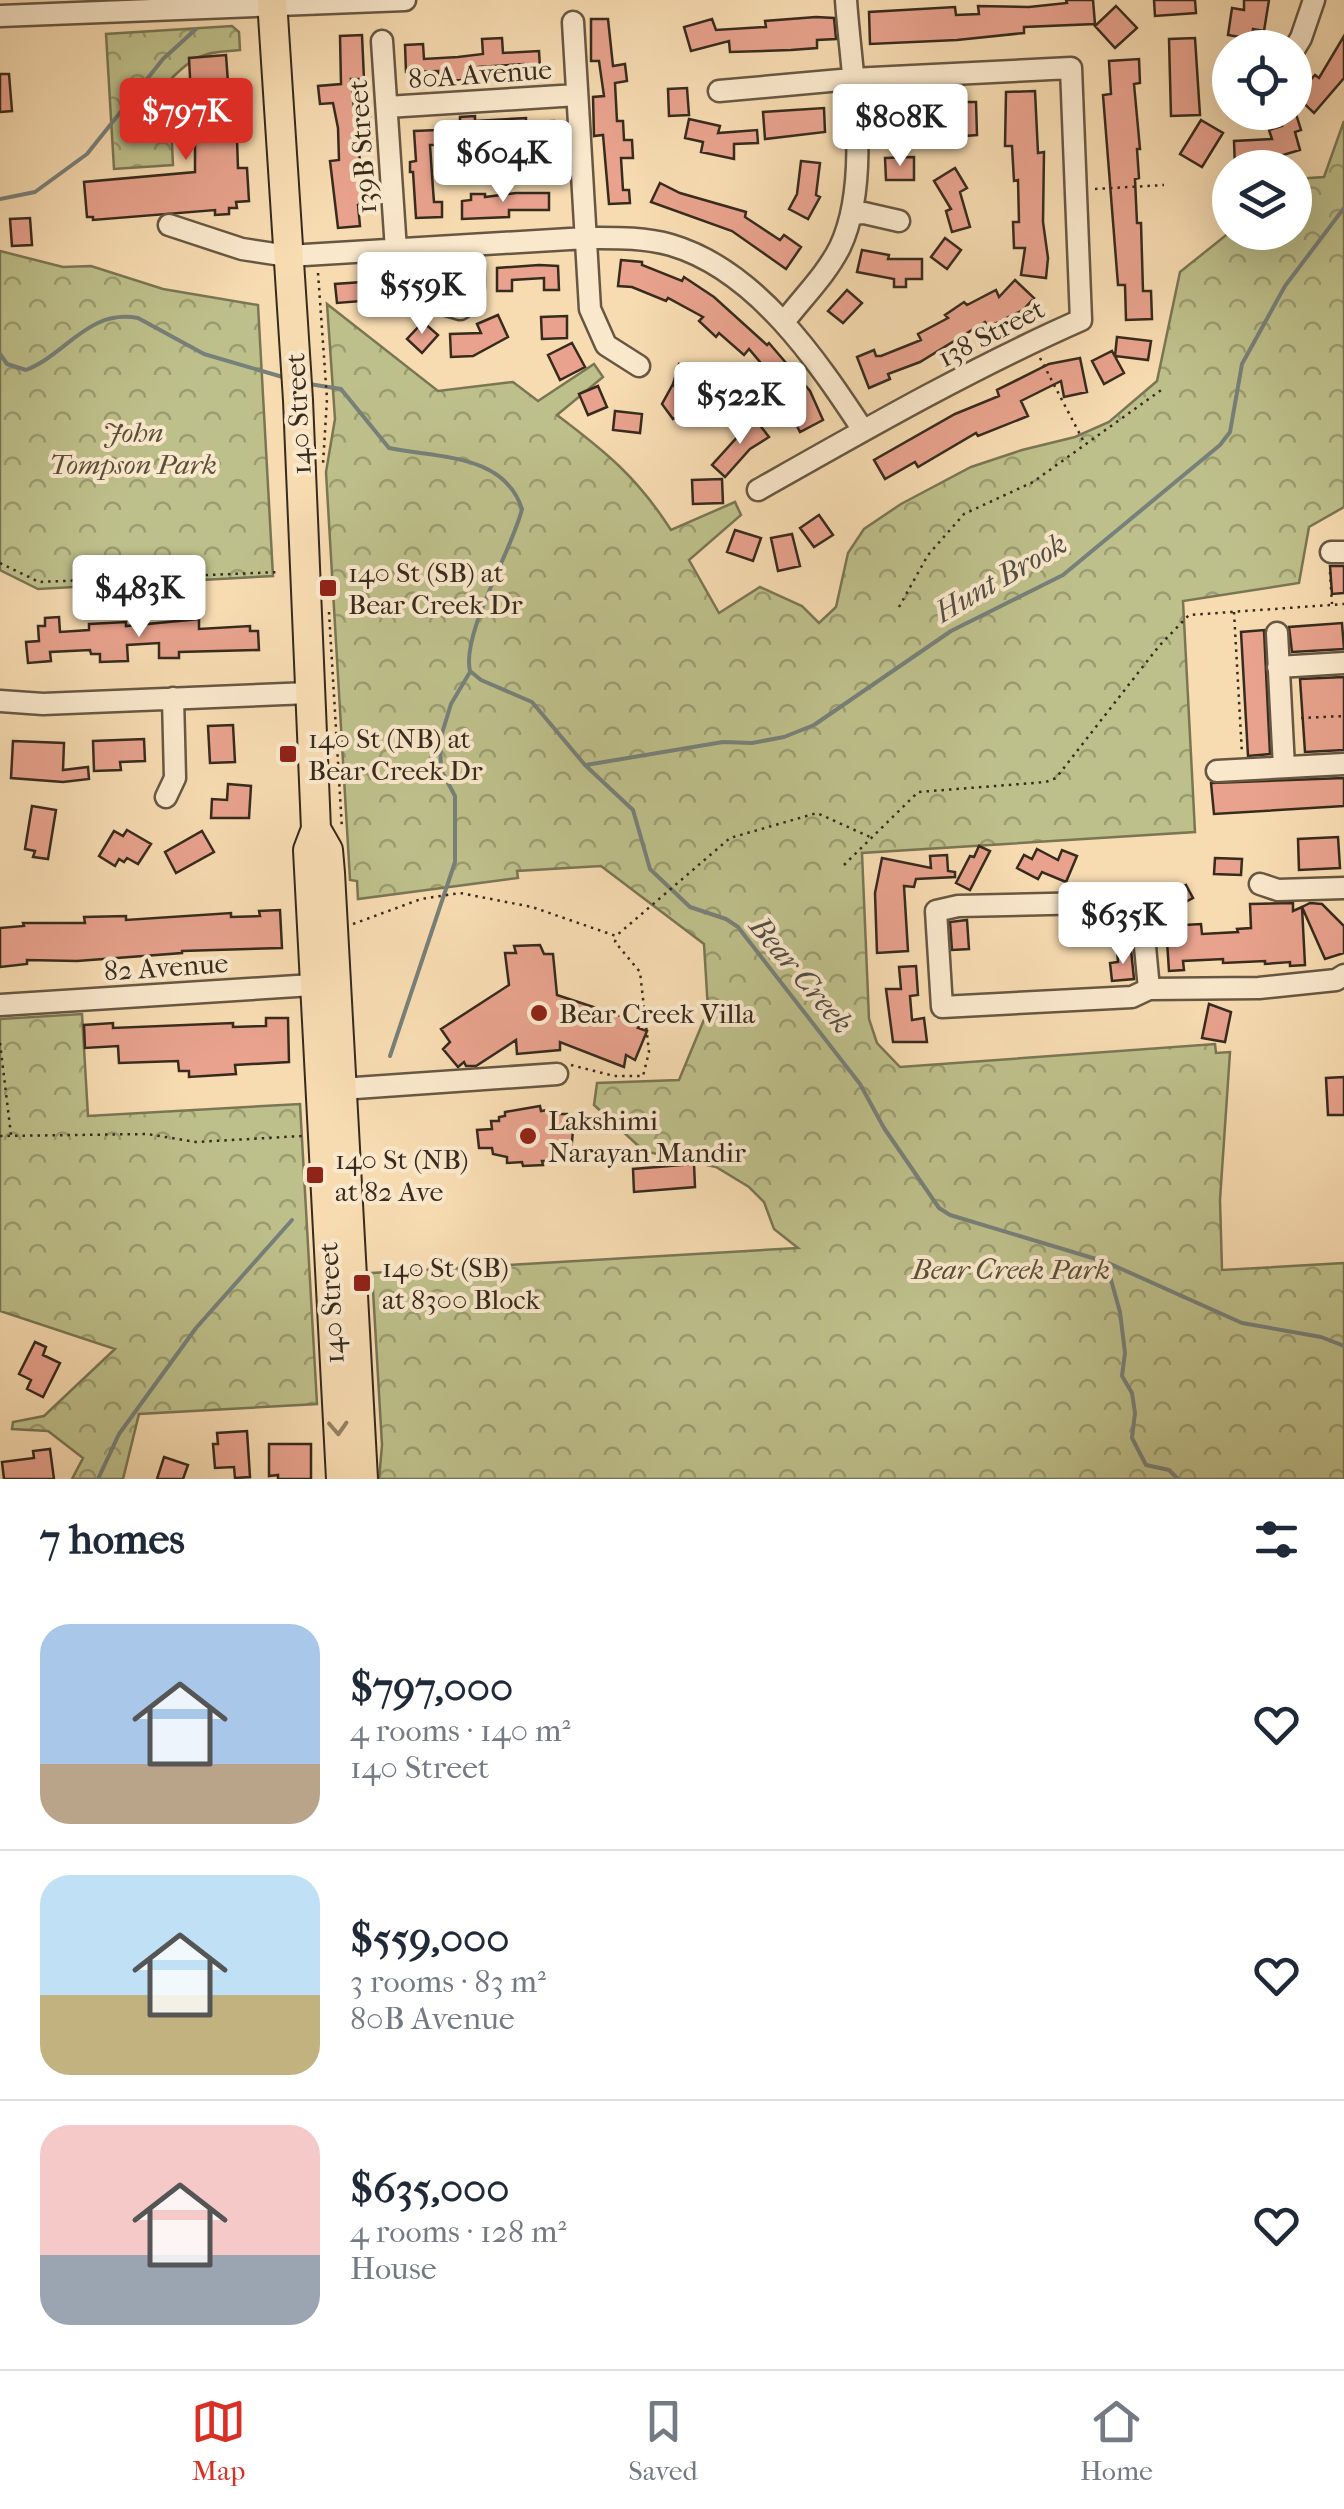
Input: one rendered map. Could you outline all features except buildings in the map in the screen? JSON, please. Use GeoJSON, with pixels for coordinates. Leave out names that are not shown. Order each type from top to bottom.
{"type":"FeatureCollection","features":[{"type":"Feature","properties":{"kind":"main road","name":"140 Street"},"geometry":{"type":"LineString","coordinates":[[272,2],[298,400],[316,829],[308,850],[341,1090],[362,1479]]}},
{"type":"Feature","properties":{"kind":"main road","name":"140 Street"},"geometry":{"type":"LineString","coordinates":[[325,985],[340,1479]]}},
{"type":"Feature","properties":{"kind":"street"},"geometry":{"type":"LineString","coordinates":[[0,16],[272,2],[405,0]]}},
{"type":"Feature","properties":{"kind":"street"},"geometry":{"type":"LineString","coordinates":[[784,322],[827,270],[852,214],[857,162],[846,0]]}},
{"type":"Feature","properties":{"kind":"street"},"geometry":{"type":"LineString","coordinates":[[1302,30],[1314,0]]}},
{"type":"Feature","properties":{"kind":"street"},"geometry":{"type":"LineString","coordinates":[[573,22],[590,309],[606,345],[638,366]]}},
{"type":"Feature","properties":{"kind":"street","name":"139B Street"},"geometry":{"type":"LineString","coordinates":[[382,41],[396,250]]}},
{"type":"Feature","properties":{"kind":"street","name":"138 Street"},"geometry":{"type":"LineString","coordinates":[[758,490],[863,430],[1081,320],[1071,68],[852,78]]}},
{"type":"Feature","properties":{"kind":"street"},"geometry":{"type":"LineString","coordinates":[[719,91],[852,78]]}},
{"type":"Feature","properties":{"kind":"street","name":"80A Avenue"},"geometry":{"type":"LineString","coordinates":[[386,107],[577,95]]}},
{"type":"Feature","properties":{"kind":"street"},"geometry":{"type":"LineString","coordinates":[[852,214],[900,221]]}},
{"type":"Feature","properties":{"kind":"street"},"geometry":{"type":"LineString","coordinates":[[170,225],[242,249],[288,256],[586,238],[650,240],[687,251],[724,272],[784,322],[820,366],[863,430]]}},
{"type":"Feature","properties":{"kind":"street"},"geometry":{"type":"LineString","coordinates":[[435,248],[438,294],[444,304],[460,309],[470,304],[474,292],[471,245]]}},
{"type":"Feature","properties":{"kind":"street"},"geometry":{"type":"LineString","coordinates":[[1276,634],[1284,768]]}},
{"type":"Feature","properties":{"kind":"street"},"geometry":{"type":"LineString","coordinates":[[1278,667],[1344,663]]}},
{"type":"Feature","properties":{"kind":"street"},"geometry":{"type":"LineString","coordinates":[[0,700],[43,704],[309,692]]}},
{"type":"Feature","properties":{"kind":"street"},"geometry":{"type":"LineString","coordinates":[[166,796],[175,778],[173,698]]}},
{"type":"Feature","properties":{"kind":"street"},"geometry":{"type":"LineString","coordinates":[[1217,772],[1344,764]]}},
{"type":"Feature","properties":{"kind":"street"},"geometry":{"type":"LineString","coordinates":[[1260,884],[1278,890],[1344,888]]}},
{"type":"Feature","properties":{"kind":"street"},"geometry":{"type":"LineString","coordinates":[[1149,988],[1143,925],[1136,902],[958,906],[936,911],[942,1007],[1132,997],[1149,988],[1259,988],[1336,980],[1344,975]]}},
{"type":"Feature","properties":{"kind":"street","name":"82 Avenue"},"geometry":{"type":"LineString","coordinates":[[0,1005],[325,985]]}},
{"type":"Feature","properties":{"kind":"street"},"geometry":{"type":"LineString","coordinates":[[341,1090],[558,1074]]}},
{"type":"Feature","properties":{"kind":"path"},"geometry":{"type":"LineString","coordinates":[[1090,189],[1164,185]]}},
{"type":"Feature","properties":{"kind":"path"},"geometry":{"type":"LineString","coordinates":[[318,273],[327,399]]}},
{"type":"Feature","properties":{"kind":"path"},"geometry":{"type":"LineString","coordinates":[[1039,356],[1086,445]]}},
{"type":"Feature","properties":{"kind":"path"},"geometry":{"type":"LineString","coordinates":[[899,607],[928,555],[964,514],[1033,482],[1164,388]]}},
{"type":"Feature","properties":{"kind":"path"},"geometry":{"type":"LineString","coordinates":[[1332,605],[1334,555]]}},
{"type":"Feature","properties":{"kind":"path"},"geometry":{"type":"LineString","coordinates":[[0,562],[38,582],[279,572]]}},
{"type":"Feature","properties":{"kind":"path"},"geometry":{"type":"LineString","coordinates":[[844,865],[918,792],[1056,778],[1159,646],[1190,616],[1344,604]]}},
{"type":"Feature","properties":{"kind":"path"},"geometry":{"type":"LineString","coordinates":[[1234,611],[1243,762]]}},
{"type":"Feature","properties":{"kind":"path"},"geometry":{"type":"LineString","coordinates":[[1289,719],[1344,716]]}},
{"type":"Feature","properties":{"kind":"path"},"geometry":{"type":"LineString","coordinates":[[558,1074],[571,1065],[614,1076],[643,1076],[650,1052],[640,972],[615,942],[616,936],[730,838],[817,813],[871,838]]}},
{"type":"Feature","properties":{"kind":"path"},"geometry":{"type":"LineString","coordinates":[[349,925],[421,899],[460,893],[532,907],[616,936]]}},
{"type":"Feature","properties":{"kind":"path"},"geometry":{"type":"LineString","coordinates":[[0,1043],[12,1137]]}},
{"type":"Feature","properties":{"kind":"path"},"geometry":{"type":"LineString","coordinates":[[0,1136],[147,1134],[196,1142],[308,1136]]}},
{"type":"Feature","properties":{"kind":"green space"},"geometry":{"type":"Polygon","coordinates":[[[232,26],[239,32],[240,50],[200,56],[169,81],[173,165],[114,169],[106,34],[232,26]]]}},
{"type":"Feature","properties":{"kind":"green space","name":"Bear Creek Park"},"geometry":{"type":"Polygon","coordinates":[[[1344,121],[1344,507],[1309,527],[1299,583],[1183,601],[1195,832],[862,853],[869,1019],[877,1043],[900,1067],[1215,1044],[1216,1053],[1230,1052],[1220,1200],[1222,1270],[1344,1263],[1344,1479],[379,1479],[382,1445],[372,1273],[798,1248],[774,1229],[764,1202],[749,1187],[716,1167],[644,1151],[594,1105],[597,1083],[679,1080],[708,1010],[704,944],[601,866],[517,871],[518,878],[358,899],[357,881],[350,880],[326,472],[335,419],[327,304],[438,391],[513,382],[538,401],[594,364],[603,377],[557,415],[620,467],[671,530],[735,502],[741,515],[689,560],[719,613],[760,587],[802,606],[819,623],[836,607],[848,553],[864,529],[901,504],[971,467],[1075,437],[1109,422],[1157,381],[1180,272],[1212,246],[1212,250],[1312,250],[1312,178],[1324,177],[1344,121]]]}},
{"type":"Feature","properties":{"kind":"green space","name":"John Tompson Park"},"geometry":{"type":"Polygon","coordinates":[[[0,251],[63,267],[91,266],[163,289],[258,305],[273,576],[38,589],[0,570],[0,251]]]}},
{"type":"Feature","properties":{"kind":"green space"},"geometry":{"type":"Polygon","coordinates":[[[82,1014],[88,1116],[300,1104],[317,1404],[139,1414],[123,1479],[72,1479],[83,1458],[48,1431],[12,1429],[13,1422],[44,1416],[115,1349],[0,1311],[0,1019],[82,1014]]]}},
{"type":"Feature","properties":{"kind":"waterway"},"geometry":{"type":"LineString","coordinates":[[0,199],[35,192],[87,154],[163,59],[196,29]]}},
{"type":"Feature","properties":{"kind":"waterway","name":"Hunt Brook"},"geometry":{"type":"LineString","coordinates":[[586,765],[723,742],[752,743],[784,737],[814,725],[951,631],[1063,575],[1220,445],[1230,432],[1242,364],[1285,286],[1344,208]]}},
{"type":"Feature","properties":{"kind":"waterway","name":"Bear Creek"},"geometry":{"type":"LineString","coordinates":[[0,354],[7,364],[26,370],[91,326],[121,317],[138,318],[204,354],[286,378]]}},
{"type":"Feature","properties":{"kind":"waterway","name":"Bear Creek"},"geometry":{"type":"LineString","coordinates":[[309,384],[341,389],[389,448],[466,461],[500,477],[513,491],[522,509],[480,614],[469,655],[470,671],[481,680],[532,702],[585,765],[633,810],[650,869],[690,907],[738,927],[860,1084],[884,1128],[939,1208],[950,1215],[1106,1262],[1242,1323],[1321,1337],[1344,1346]]}},
{"type":"Feature","properties":{"kind":"waterway"},"geometry":{"type":"LineString","coordinates":[[390,1056],[455,862],[455,796],[441,770],[440,740],[451,704],[470,672]]}},
{"type":"Feature","properties":{"kind":"waterway"},"geometry":{"type":"LineString","coordinates":[[98,1479],[119,1434],[196,1328],[292,1220]]}},
{"type":"Feature","properties":{"kind":"waterway"},"geometry":{"type":"LineString","coordinates":[[1106,1262],[1120,1312],[1125,1353],[1122,1376],[1132,1393],[1135,1413],[1132,1438],[1146,1465],[1169,1470],[1178,1479]]}},
{"type":"Feature","properties":{"kind":"place","name":"140 St (SB) at Bear Creek Dr"},"geometry":{"type":"Point","coordinates":[328,588]}},
{"type":"Feature","properties":{"kind":"place","name":"140 St (NB) at Bear Creek Dr"},"geometry":{"type":"Point","coordinates":[288,754]}},
{"type":"Feature","properties":{"kind":"place","name":"Bear Creek Villa"},"geometry":{"type":"Point","coordinates":[539,1013]}},
{"type":"Feature","properties":{"kind":"place","name":"Lakshimi Narayan Mandir"},"geometry":{"type":"Point","coordinates":[528,1136]}},
{"type":"Feature","properties":{"kind":"place","name":"140 St (NB) at 82 Ave"},"geometry":{"type":"Point","coordinates":[315,1175]}},
{"type":"Feature","properties":{"kind":"place","name":"140 St (SB) at 8300 Block"},"geometry":{"type":"Point","coordinates":[362,1283]}}]}
